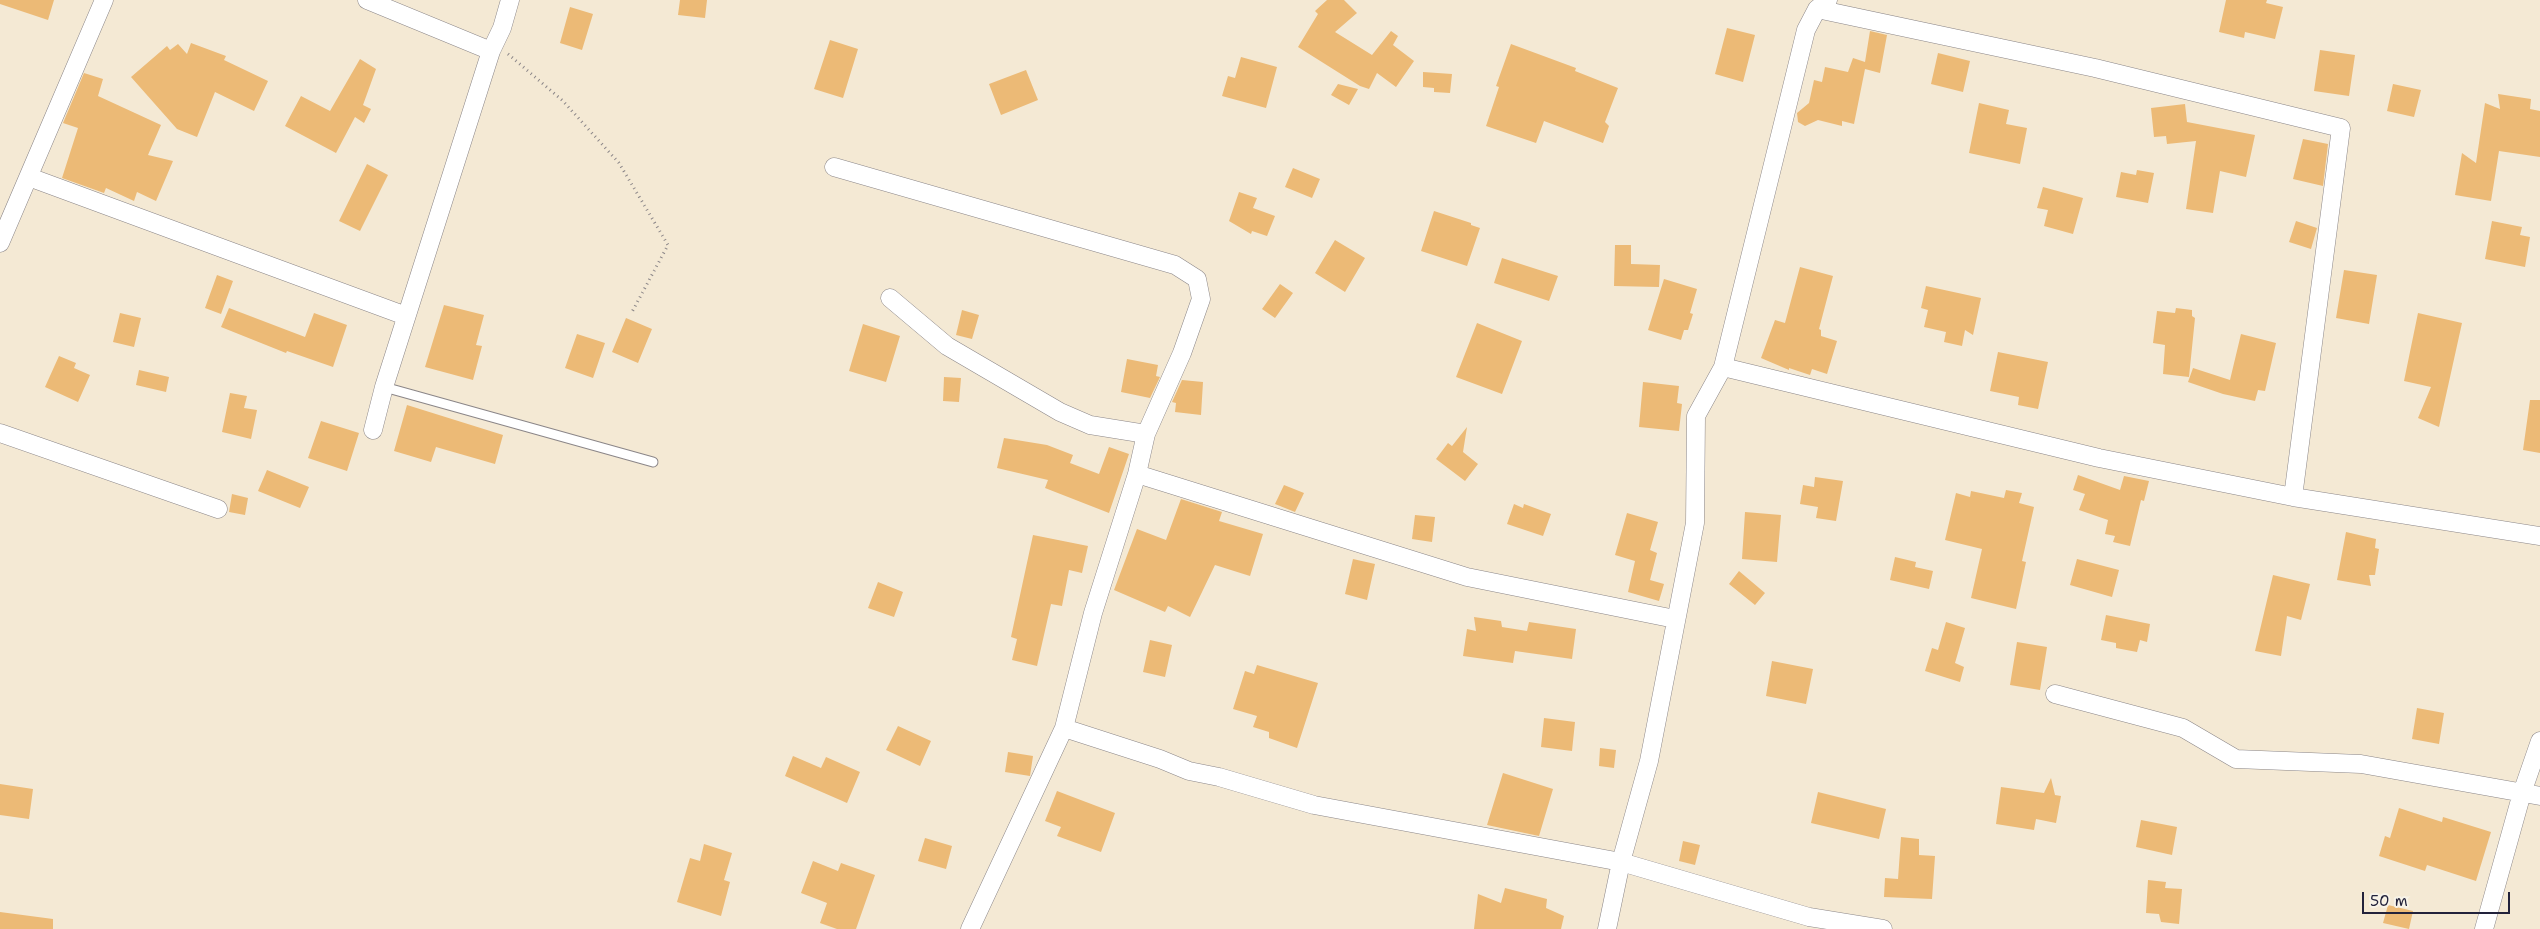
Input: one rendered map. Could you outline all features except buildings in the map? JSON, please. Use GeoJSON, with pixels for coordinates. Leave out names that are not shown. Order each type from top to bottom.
{"type":"FeatureCollection","features":[{"type":"Feature","properties":{"kind":"street"},"geometry":{"type":"LineString","coordinates":[[0,243],[104,0]]}},
{"type":"Feature","properties":{"kind":"street"},"geometry":{"type":"LineString","coordinates":[[367,0],[493,47]]}},
{"type":"Feature","properties":{"kind":"street"},"geometry":{"type":"LineString","coordinates":[[373,430],[406,316],[510,0]]}},
{"type":"Feature","properties":{"kind":"street"},"geometry":{"type":"LineString","coordinates":[[1607,929],[1621,862],[1649,762],[1695,523],[1696,416],[1723,368],[1806,30],[1822,4],[2341,128],[2293,497]]}},
{"type":"Feature","properties":{"kind":"street"},"geometry":{"type":"LineString","coordinates":[[834,167],[1175,265],[1197,279],[1201,299],[1182,353],[1146,434],[1137,474],[1094,613],[1064,728],[970,929]]}},
{"type":"Feature","properties":{"kind":"street"},"geometry":{"type":"LineString","coordinates":[[29,176],[406,316]]}},
{"type":"Feature","properties":{"kind":"street"},"geometry":{"type":"LineString","coordinates":[[890,298],[947,346],[1060,412],[1090,425],[1146,434]]}},
{"type":"Feature","properties":{"kind":"street"},"geometry":{"type":"LineString","coordinates":[[1723,368],[2099,458],[2293,497],[2540,536]]}},
{"type":"Feature","properties":{"kind":"street"},"geometry":{"type":"LineString","coordinates":[[0,433],[218,509]]}},
{"type":"Feature","properties":{"kind":"street"},"geometry":{"type":"LineString","coordinates":[[1137,474],[1467,577],[1676,619]]}},
{"type":"Feature","properties":{"kind":"street"},"geometry":{"type":"LineString","coordinates":[[2054,694],[2184,728],[2236,759],[2361,764],[2540,796]]}},
{"type":"Feature","properties":{"kind":"street"},"geometry":{"type":"LineString","coordinates":[[1064,728],[1188,770],[1219,777],[1314,805],[1621,862],[1809,917],[1883,929]]}},
{"type":"Feature","properties":{"kind":"street"},"geometry":{"type":"LineString","coordinates":[[2484,929],[2522,794],[2540,741]]}},
{"type":"Feature","properties":{"kind":"lane"},"geometry":{"type":"LineString","coordinates":[[384,387],[653,462]]}},
{"type":"Feature","properties":{"kind":"path"},"geometry":{"type":"LineString","coordinates":[[493,47],[563,101],[619,163],[668,245],[632,312]]}}]}
